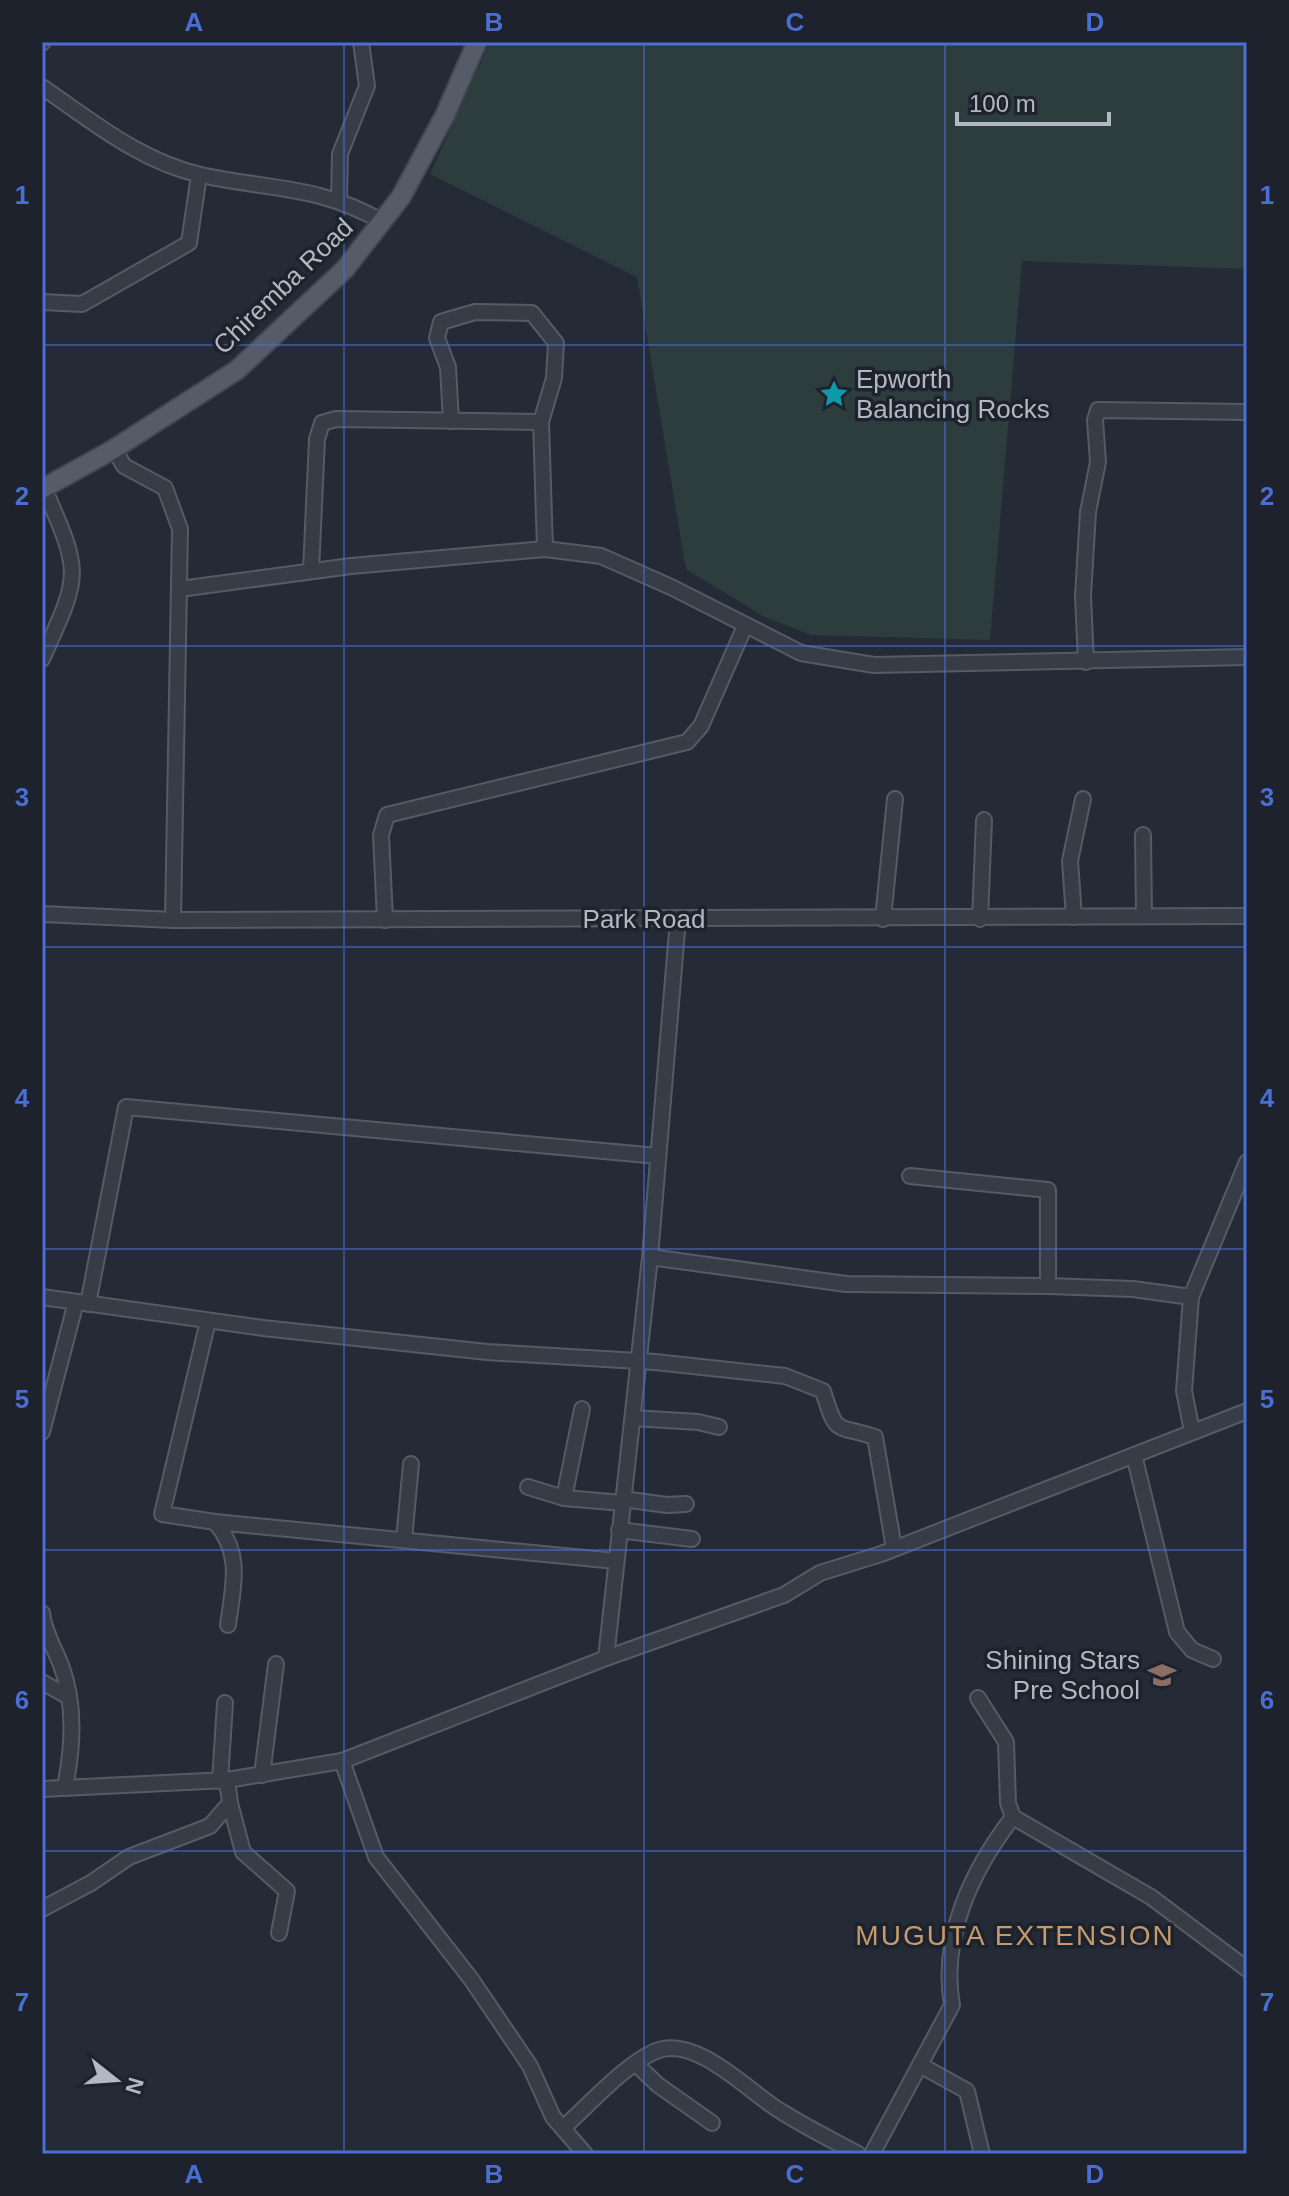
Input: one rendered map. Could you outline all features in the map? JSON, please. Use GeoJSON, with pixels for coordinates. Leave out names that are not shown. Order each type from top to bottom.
{"type":"FeatureCollection","features":[{"type":"Feature","properties":{"kind":"main road","name":"Chiremba Road"},"geometry":{"type":"LineString","coordinates":[[43,489],[114,449],[237,370],[345,269],[383,222],[438,129],[477,42]]}},
{"type":"Feature","properties":{"kind":"street"},"geometry":{"type":"LineString","coordinates":[[339,199],[340,154],[367,86],[361,42]]}},
{"type":"Feature","properties":{"kind":"street"},"geometry":{"type":"LineString","coordinates":[[42,87],[147,157],[199,175],[339,199],[383,222]]}},
{"type":"Feature","properties":{"kind":"street"},"geometry":{"type":"LineString","coordinates":[[42,302],[82,304],[189,243],[199,175]]}},
{"type":"Feature","properties":{"kind":"street"},"geometry":{"type":"LineString","coordinates":[[451,421],[448,367],[437,338],[441,322],[475,312],[532,313],[556,343],[554,378],[541,422],[545,549]]}},
{"type":"Feature","properties":{"kind":"street"},"geometry":{"type":"LineString","coordinates":[[1086,662],[1083,596],[1088,512],[1098,462],[1095,420],[1098,410],[1247,412]]}},
{"type":"Feature","properties":{"kind":"street"},"geometry":{"type":"LineString","coordinates":[[311,571],[317,439],[322,423],[336,419],[541,422]]}},
{"type":"Feature","properties":{"kind":"street"},"geometry":{"type":"LineString","coordinates":[[114,449],[124,466],[160,483],[170,496],[180,529],[173,920]]}},
{"type":"Feature","properties":{"kind":"street"},"geometry":{"type":"LineString","coordinates":[[42,659],[71,594],[74,568],[72,551],[43,489]]}},
{"type":"Feature","properties":{"kind":"street"},"geometry":{"type":"LineString","coordinates":[[180,589],[311,571],[545,549],[601,556],[671,587],[801,653],[874,665],[1247,657]]}},
{"type":"Feature","properties":{"kind":"street"},"geometry":{"type":"LineString","coordinates":[[385,920],[381,835],[387,815],[687,742],[701,726],[745,626]]}},
{"type":"Feature","properties":{"kind":"street"},"geometry":{"type":"LineString","coordinates":[[883,919],[895,799]]}},
{"type":"Feature","properties":{"kind":"street"},"geometry":{"type":"LineString","coordinates":[[1074,917],[1070,861],[1083,799]]}},
{"type":"Feature","properties":{"kind":"street"},"geometry":{"type":"LineString","coordinates":[[980,919],[984,820]]}},
{"type":"Feature","properties":{"kind":"street"},"geometry":{"type":"LineString","coordinates":[[1143,835],[1144,916]]}},
{"type":"Feature","properties":{"kind":"street","name":"Park Road"},"geometry":{"type":"LineString","coordinates":[[42,914],[173,920],[1247,916]]}},
{"type":"Feature","properties":{"kind":"street"},"geometry":{"type":"LineString","coordinates":[[606,1658],[640,1362],[678,919]]}},
{"type":"Feature","properties":{"kind":"street"},"geometry":{"type":"LineString","coordinates":[[42,1432],[82,1303],[126,1107],[658,1156]]}},
{"type":"Feature","properties":{"kind":"street"},"geometry":{"type":"LineString","coordinates":[[1192,1431],[1184,1391],[1191,1297],[1247,1162]]}},
{"type":"Feature","properties":{"kind":"street"},"geometry":{"type":"LineString","coordinates":[[910,1176],[1048,1190],[1048,1286]]}},
{"type":"Feature","properties":{"kind":"street"},"geometry":{"type":"LineString","coordinates":[[650,1257],[846,1284],[1133,1289],[1191,1297]]}},
{"type":"Feature","properties":{"kind":"street"},"geometry":{"type":"LineString","coordinates":[[42,1297],[208,1321],[487,1352],[785,1376],[823,1391],[833,1422],[844,1431],[875,1437],[894,1548]]}},
{"type":"Feature","properties":{"kind":"street"},"geometry":{"type":"LineString","coordinates":[[208,1321],[162,1514],[215,1522],[616,1561]]}},
{"type":"Feature","properties":{"kind":"street"},"geometry":{"type":"LineString","coordinates":[[564,1498],[582,1409]]}},
{"type":"Feature","properties":{"kind":"street"},"geometry":{"type":"LineString","coordinates":[[42,1789],[223,1781],[342,1761],[606,1658],[784,1595],[820,1573],[894,1548],[1247,1411]]}},
{"type":"Feature","properties":{"kind":"street"},"geometry":{"type":"LineString","coordinates":[[633,1418],[698,1422],[719,1427]]}},
{"type":"Feature","properties":{"kind":"street"},"geometry":{"type":"LineString","coordinates":[[1134,1455],[1177,1632],[1192,1650],[1213,1659]]}},
{"type":"Feature","properties":{"kind":"street"},"geometry":{"type":"LineString","coordinates":[[404,1540],[411,1464]]}},
{"type":"Feature","properties":{"kind":"street"},"geometry":{"type":"LineString","coordinates":[[528,1487],[564,1498],[686,1504]]}},
{"type":"Feature","properties":{"kind":"street"},"geometry":{"type":"LineString","coordinates":[[215,1522],[230,1539],[234,1558],[228,1625]]}},
{"type":"Feature","properties":{"kind":"street"},"geometry":{"type":"LineString","coordinates":[[619,1530],[692,1539]]}},
{"type":"Feature","properties":{"kind":"street"},"geometry":{"type":"LineString","coordinates":[[42,1613],[45,1630],[60,1663],[67,1696],[73,1745],[65,1787]]}},
{"type":"Feature","properties":{"kind":"street"},"geometry":{"type":"LineString","coordinates":[[262,1775],[276,1664]]}},
{"type":"Feature","properties":{"kind":"street"},"geometry":{"type":"LineString","coordinates":[[42,1682],[67,1696]]}},
{"type":"Feature","properties":{"kind":"street"},"geometry":{"type":"LineString","coordinates":[[978,1698],[1006,1742],[1008,1803],[1013,1817],[1151,1897],[1247,1969]]}},
{"type":"Feature","properties":{"kind":"street"},"geometry":{"type":"LineString","coordinates":[[225,1703],[223,1781],[243,1852],[287,1891],[279,1933]]}},
{"type":"Feature","properties":{"kind":"street"},"geometry":{"type":"LineString","coordinates":[[342,1761],[376,1857],[480,1992],[530,2066],[546,2107],[585,2154]]}},
{"type":"Feature","properties":{"kind":"street"},"geometry":{"type":"LineString","coordinates":[[42,1909],[91,1883],[129,1857],[210,1826],[230,1803]]}},
{"type":"Feature","properties":{"kind":"street"},"geometry":{"type":"LineString","coordinates":[[872,2154],[952,2005],[948,1983],[963,1898],[979,1866],[1013,1817]]}},
{"type":"Feature","properties":{"kind":"street"},"geometry":{"type":"LineString","coordinates":[[563,2128],[636,2064],[663,2048],[690,2053],[739,2077],[778,2110],[858,2154]]}},
{"type":"Feature","properties":{"kind":"street"},"geometry":{"type":"LineString","coordinates":[[636,2064],[658,2085],[712,2123]]}},
{"type":"Feature","properties":{"kind":"street"},"geometry":{"type":"LineString","coordinates":[[920,2065],[967,2091],[982,2154]]}},
{"type":"Feature","properties":{"kind":"shaded area","name":"Epworth Balancing Rocks"},"geometry":{"type":"Polygon","coordinates":[[[490,42],[1247,42],[1247,269],[1022,261],[990,640],[811,635],[763,616],[686,569],[637,277],[430,174],[490,42]]]}},
{"type":"Feature","properties":{"kind":"place","name":"Epworth Balancing Rocks"},"geometry":{"type":"Point","coordinates":[834,394]}},
{"type":"Feature","properties":{"kind":"place","name":"Shining Stars Pre School"},"geometry":{"type":"Point","coordinates":[1162,1675]}},
{"type":"Feature","properties":{"kind":"district","name":"MUGUTA EXTENSION"},"geometry":{"type":"Point","coordinates":[1015,1935]}}]}
